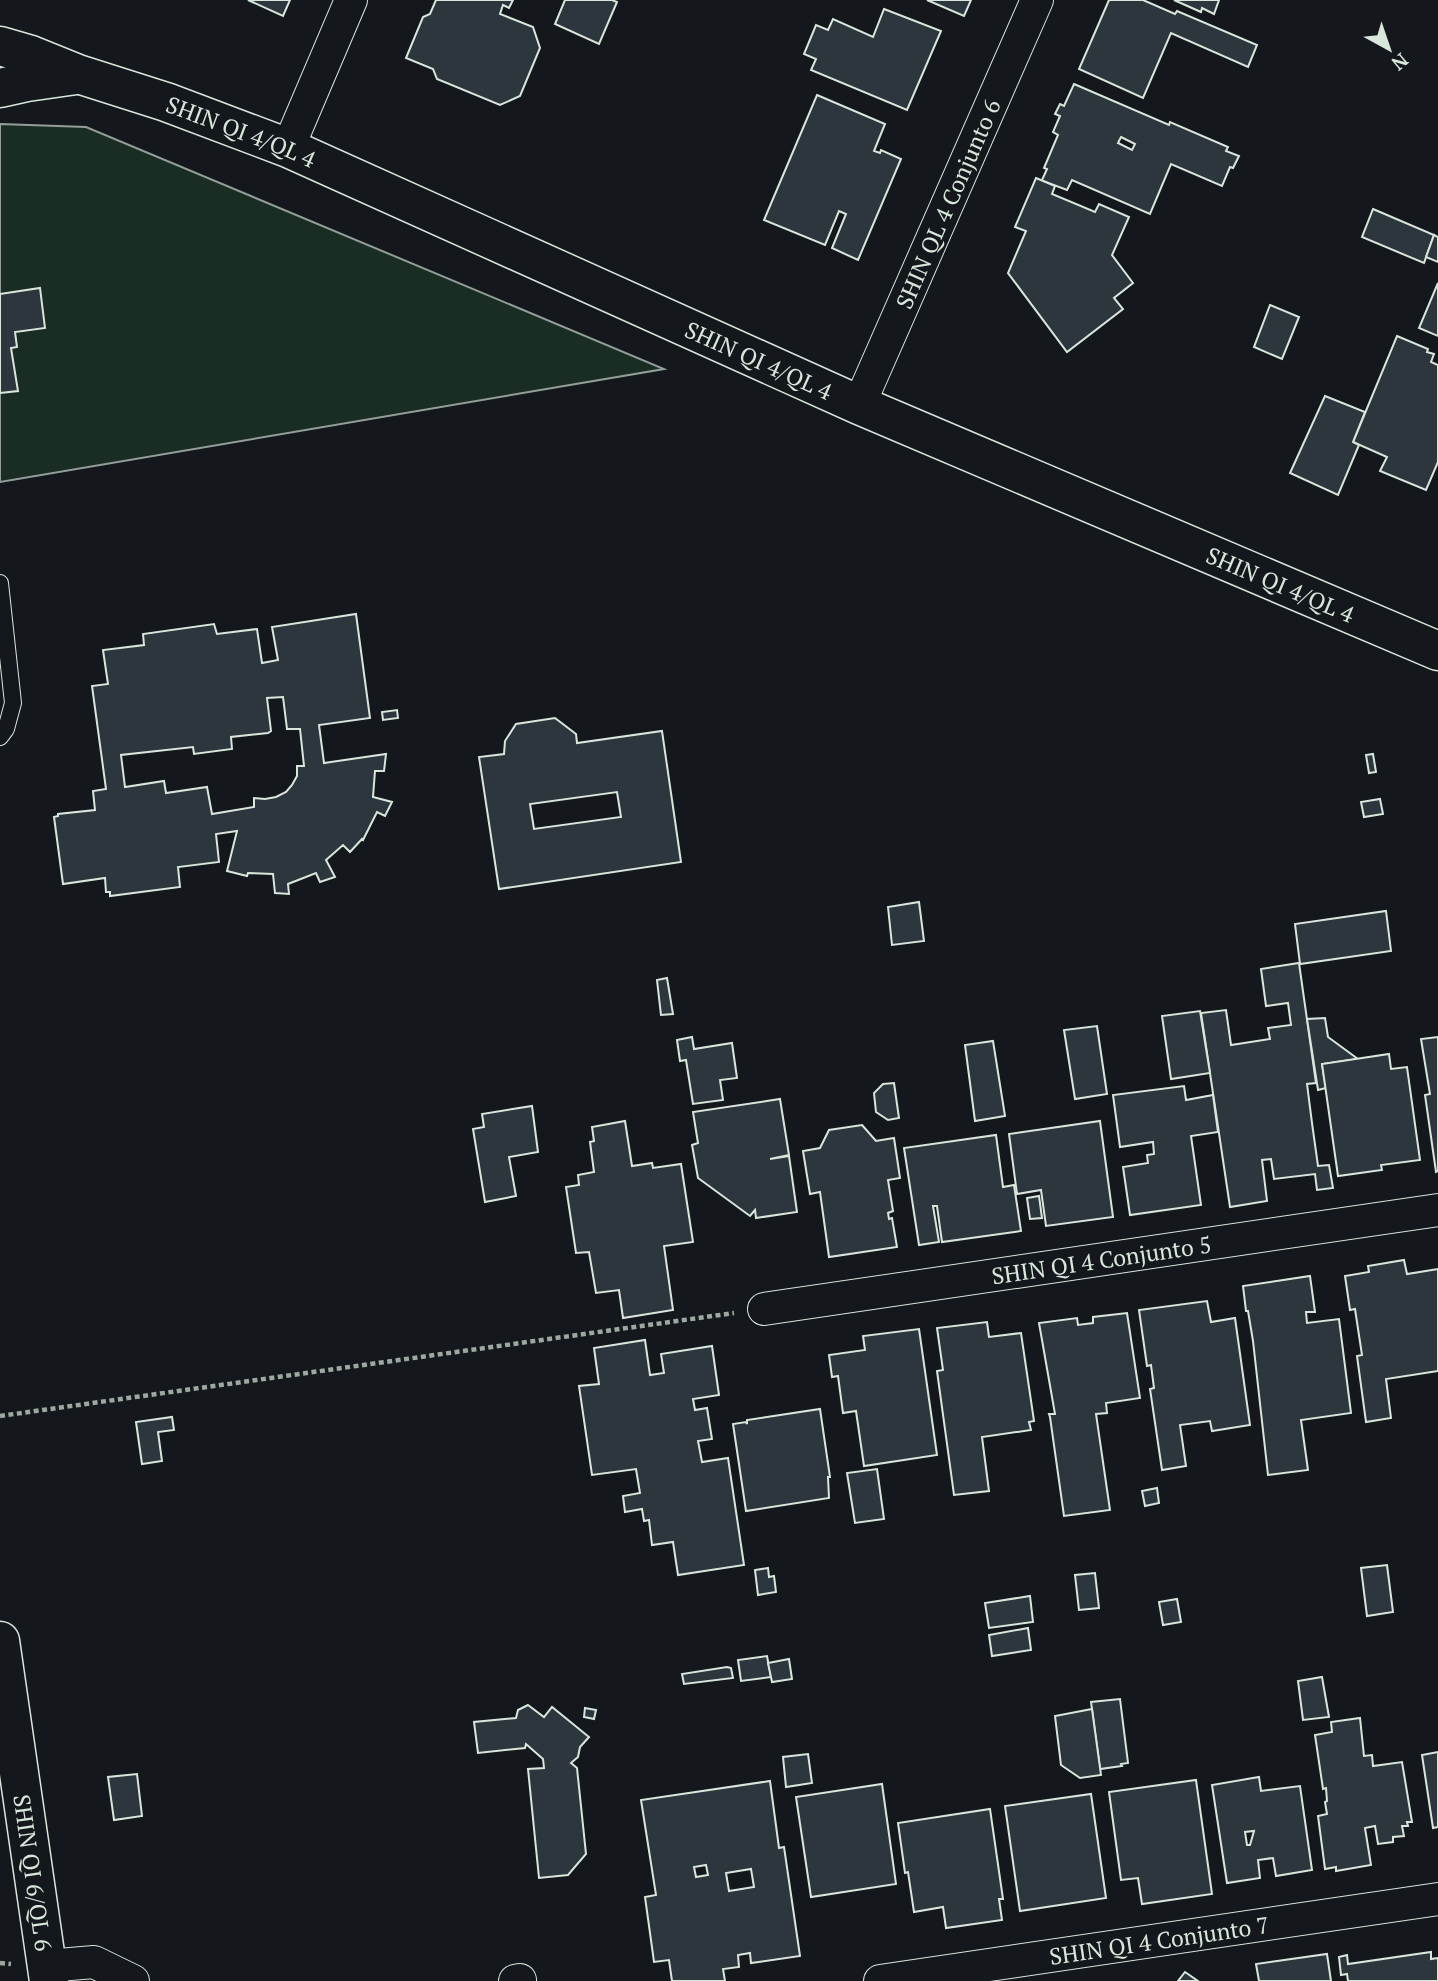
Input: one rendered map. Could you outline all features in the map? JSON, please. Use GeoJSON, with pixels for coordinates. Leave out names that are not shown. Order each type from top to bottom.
{"type":"FeatureCollection","features":[{"type":"Feature","properties":{"kind":"street"},"geometry":{"type":"LineString","coordinates":[[288,148],[351,0]]}},
{"type":"Feature","properties":{"kind":"street","name":"SHIN QL 4 Conjunto 6"},"geometry":{"type":"LineString","coordinates":[[859,405],[1037,0]]}},
{"type":"Feature","properties":{"kind":"street","name":"SHIN QI 4/QL 4"},"geometry":{"type":"LineString","coordinates":[[0,46],[288,148],[859,405],[1436,646]]}},
{"type":"Feature","properties":{"kind":"street","name":"SHIN QI 4/QL 4"},"geometry":{"type":"LineString","coordinates":[[0,88],[78,74]]}},
{"type":"Feature","properties":{"kind":"street","name":"SHIN QI 4 Conjunto 5"},"geometry":{"type":"LineString","coordinates":[[764,1309],[1438,1210]]}},
{"type":"Feature","properties":{"kind":"street","name":"SHIN QI 6/QL 6"},"geometry":{"type":"LineString","coordinates":[[0,1641],[48,1973]]}},
{"type":"Feature","properties":{"kind":"street","name":"SHIN QI 4 Conjunto 7"},"geometry":{"type":"LineString","coordinates":[[880,1981],[1438,1899]]}},
{"type":"Feature","properties":{"kind":"street"},"geometry":{"type":"LineString","coordinates":[[48,1973],[94,1962],[133,1981]]}},
{"type":"Feature","properties":{"kind":"street"},"geometry":{"type":"LineString","coordinates":[[515,1981],[520,1980]]}},
{"type":"Feature","properties":{"kind":"lane"},"geometry":{"type":"LineString","coordinates":[[0,583],[13,704],[6,729],[0,737]]}},
{"type":"Feature","properties":{"kind":"path"},"geometry":{"type":"LineString","coordinates":[[0,1416],[764,1309]]}},
{"type":"Feature","properties":{"kind":"green space"},"geometry":{"type":"Polygon","coordinates":[[[0,124],[86,127],[664,369],[0,482],[0,124]]]}},
{"type":"Feature","properties":{"kind":"building"},"geometry":{"type":"Polygon","coordinates":[[[248,0],[290,0],[283,16],[248,0]]]}},
{"type":"Feature","properties":{"kind":"building"},"geometry":{"type":"Polygon","coordinates":[[[436,0],[513,0],[509,8],[503,5],[500,14],[533,27],[540,48],[520,96],[500,105],[437,79],[433,69],[406,58],[423,17],[430,14],[436,0]]]}},
{"type":"Feature","properties":{"kind":"building"},"geometry":{"type":"Polygon","coordinates":[[[565,0],[617,2],[599,44],[555,24],[565,0]]]}},
{"type":"Feature","properties":{"kind":"building"},"geometry":{"type":"Polygon","coordinates":[[[927,0],[971,0],[964,16],[927,0]]]}},
{"type":"Feature","properties":{"kind":"building"},"geometry":{"type":"Polygon","coordinates":[[[1109,0],[1143,0],[1175,14],[1177,11],[1257,45],[1248,67],[1171,33],[1143,98],[1079,69],[1109,0]]]}},
{"type":"Feature","properties":{"kind":"building"},"geometry":{"type":"Polygon","coordinates":[[[1174,0],[1219,0],[1214,14],[1202,8],[1201,12],[1174,0]]]}},
{"type":"Feature","properties":{"kind":"building"},"geometry":{"type":"Polygon","coordinates":[[[884,9],[941,31],[907,110],[811,70],[816,59],[804,54],[816,25],[828,30],[833,19],[873,37],[884,9]]]}},
{"type":"Feature","properties":{"kind":"building"},"geometry":{"type":"Polygon","coordinates":[[[1074,84],[1228,147],[1226,151],[1239,156],[1233,168],[1230,167],[1222,186],[1171,164],[1150,214],[1072,180],[1067,190],[1042,180],[1047,169],[1044,168],[1058,135],[1053,132],[1060,116],[1055,114],[1060,104],[1064,106],[1074,84]],[[1121,137],[1118,143],[1132,150],[1135,144],[1121,137]]]}},
{"type":"Feature","properties":{"kind":"building"},"geometry":{"type":"Polygon","coordinates":[[[817,95],[885,124],[874,151],[880,153],[881,150],[901,159],[858,260],[832,248],[846,214],[839,211],[825,245],[764,220],[817,95]]]}},
{"type":"Feature","properties":{"kind":"building"},"geometry":{"type":"Polygon","coordinates":[[[1036,178],[1055,186],[1052,194],[1095,212],[1099,204],[1129,217],[1112,255],[1133,283],[1114,298],[1123,309],[1067,352],[1008,273],[1026,231],[1015,227],[1036,178]]]}},
{"type":"Feature","properties":{"kind":"building"},"geometry":{"type":"Polygon","coordinates":[[[1373,209],[1434,235],[1424,263],[1362,237],[1373,209]]]}},
{"type":"Feature","properties":{"kind":"building"},"geometry":{"type":"Polygon","coordinates":[[[1434,235],[1438,237],[1438,262],[1426,257],[1434,235]]]}},
{"type":"Feature","properties":{"kind":"building"},"geometry":{"type":"Polygon","coordinates":[[[1438,283],[1438,336],[1419,328],[1438,283]]]}},
{"type":"Feature","properties":{"kind":"building"},"geometry":{"type":"Polygon","coordinates":[[[40,288],[45,328],[15,332],[17,347],[11,348],[18,391],[0,393],[0,294],[40,288]]]}},
{"type":"Feature","properties":{"kind":"building"},"geometry":{"type":"Polygon","coordinates":[[[1270,305],[1299,317],[1282,359],[1254,347],[1270,305]]]}},
{"type":"Feature","properties":{"kind":"building"},"geometry":{"type":"Polygon","coordinates":[[[1397,336],[1428,349],[1427,352],[1434,354],[1431,362],[1438,365],[1438,462],[1426,490],[1380,471],[1387,457],[1353,442],[1397,336]]]}},
{"type":"Feature","properties":{"kind":"building"},"geometry":{"type":"Polygon","coordinates":[[[1325,396],[1365,412],[1353,442],[1359,445],[1338,495],[1290,473],[1325,396]]]}},
{"type":"Feature","properties":{"kind":"building"},"geometry":{"type":"Polygon","coordinates":[[[356,614],[370,718],[319,725],[324,763],[386,754],[384,771],[375,771],[373,797],[392,802],[385,816],[377,812],[363,840],[350,852],[343,845],[326,860],[335,877],[320,882],[316,873],[288,884],[289,894],[275,893],[273,874],[248,873],[247,876],[227,871],[237,831],[216,834],[219,862],[178,867],[180,887],[110,896],[110,892],[106,892],[105,878],[63,884],[54,817],[58,814],[95,810],[93,791],[106,789],[92,686],[108,684],[103,650],[144,645],[143,634],[214,624],[217,634],[257,629],[262,663],[278,660],[272,627],[356,614]],[[283,697],[267,698],[271,731],[268,733],[231,737],[232,749],[194,754],[193,747],[121,755],[125,787],[164,781],[166,793],[207,787],[212,814],[254,807],[254,798],[276,797],[286,792],[297,776],[297,766],[304,766],[300,729],[287,729],[283,697]]]}},
{"type":"Feature","properties":{"kind":"building"},"geometry":{"type":"Polygon","coordinates":[[[397,710],[398,718],[383,720],[382,712],[397,710]]]}},
{"type":"Feature","properties":{"kind":"building"},"geometry":{"type":"Polygon","coordinates":[[[555,718],[576,734],[577,743],[662,731],[681,862],[499,889],[479,757],[504,754],[505,741],[516,724],[555,718]],[[617,792],[530,804],[534,829],[621,817],[617,792]]]}},
{"type":"Feature","properties":{"kind":"building"},"geometry":{"type":"Polygon","coordinates":[[[1373,754],[1376,772],[1369,773],[1366,755],[1373,754]]]}},
{"type":"Feature","properties":{"kind":"building"},"geometry":{"type":"Polygon","coordinates":[[[1380,799],[1383,814],[1364,817],[1361,802],[1380,799]]]}},
{"type":"Feature","properties":{"kind":"building"},"geometry":{"type":"Polygon","coordinates":[[[919,902],[924,941],[892,945],[888,907],[919,902]]]}},
{"type":"Feature","properties":{"kind":"building"},"geometry":{"type":"Polygon","coordinates":[[[1386,911],[1391,951],[1300,964],[1295,924],[1386,911]]]}},
{"type":"Feature","properties":{"kind":"building"},"geometry":{"type":"Polygon","coordinates":[[[1299,963],[1316,1083],[1307,1084],[1318,1166],[1329,1165],[1333,1188],[1317,1190],[1315,1174],[1274,1179],[1271,1159],[1262,1160],[1267,1201],[1230,1207],[1201,1013],[1226,1010],[1231,1045],[1270,1039],[1268,1028],[1291,1025],[1288,1003],[1266,1006],[1261,969],[1299,963]]]}},
{"type":"Feature","properties":{"kind":"building"},"geometry":{"type":"Polygon","coordinates":[[[667,978],[673,1014],[661,1015],[657,980],[667,978]]]}},
{"type":"Feature","properties":{"kind":"building"},"geometry":{"type":"Polygon","coordinates":[[[1200,1011],[1210,1073],[1171,1079],[1162,1016],[1200,1011]]]}},
{"type":"Feature","properties":{"kind":"building"},"geometry":{"type":"Polygon","coordinates":[[[1325,1018],[1328,1037],[1358,1059],[1322,1064],[1326,1088],[1318,1090],[1307,1019],[1325,1018]]]}},
{"type":"Feature","properties":{"kind":"building"},"geometry":{"type":"Polygon","coordinates":[[[1097,1026],[1107,1094],[1075,1099],[1064,1030],[1097,1026]]]}},
{"type":"Feature","properties":{"kind":"building"},"geometry":{"type":"Polygon","coordinates":[[[692,1037],[694,1049],[732,1043],[737,1078],[720,1080],[723,1100],[693,1104],[686,1060],[680,1061],[677,1040],[692,1037]]]}},
{"type":"Feature","properties":{"kind":"building"},"geometry":{"type":"Polygon","coordinates":[[[1438,1037],[1436,1172],[1425,1095],[1430,1094],[1421,1039],[1438,1037]]]}},
{"type":"Feature","properties":{"kind":"building"},"geometry":{"type":"Polygon","coordinates":[[[993,1041],[1005,1116],[975,1121],[965,1045],[993,1041]]]}},
{"type":"Feature","properties":{"kind":"building"},"geometry":{"type":"Polygon","coordinates":[[[1389,1054],[1391,1069],[1407,1067],[1420,1160],[1381,1165],[1382,1170],[1338,1176],[1322,1064],[1389,1054]]]}},
{"type":"Feature","properties":{"kind":"building"},"geometry":{"type":"Polygon","coordinates":[[[894,1083],[899,1118],[888,1120],[876,1112],[874,1093],[883,1084],[894,1083]]]}},
{"type":"Feature","properties":{"kind":"building"},"geometry":{"type":"Polygon","coordinates":[[[1184,1086],[1186,1100],[1213,1095],[1218,1132],[1191,1136],[1201,1205],[1130,1215],[1123,1167],[1148,1163],[1147,1155],[1154,1154],[1153,1142],[1120,1147],[1113,1095],[1184,1086]]]}},
{"type":"Feature","properties":{"kind":"building"},"geometry":{"type":"Polygon","coordinates":[[[780,1099],[789,1155],[770,1159],[789,1156],[797,1212],[756,1218],[755,1210],[750,1216],[698,1178],[692,1145],[698,1143],[693,1112],[780,1099]]]}},
{"type":"Feature","properties":{"kind":"building"},"geometry":{"type":"Polygon","coordinates":[[[532,1106],[538,1152],[509,1157],[516,1196],[485,1202],[473,1129],[484,1127],[482,1114],[532,1106]]]}},
{"type":"Feature","properties":{"kind":"building"},"geometry":{"type":"Polygon","coordinates":[[[625,1121],[632,1166],[652,1163],[653,1168],[681,1164],[693,1242],[664,1246],[673,1310],[623,1318],[619,1290],[596,1293],[589,1252],[576,1253],[566,1187],[579,1185],[578,1175],[594,1172],[590,1142],[594,1141],[592,1127],[625,1121]]]}},
{"type":"Feature","properties":{"kind":"building"},"geometry":{"type":"Polygon","coordinates":[[[1100,1121],[1113,1217],[1046,1226],[1041,1190],[1017,1194],[1009,1134],[1100,1121]]]}},
{"type":"Feature","properties":{"kind":"building"},"geometry":{"type":"Polygon","coordinates":[[[862,1125],[876,1141],[894,1138],[900,1178],[888,1180],[893,1211],[888,1213],[889,1219],[892,1218],[897,1247],[829,1257],[820,1192],[810,1194],[803,1151],[820,1148],[829,1130],[862,1125]]]}},
{"type":"Feature","properties":{"kind":"building"},"geometry":{"type":"Polygon","coordinates":[[[996,1135],[1003,1187],[1014,1185],[1021,1231],[942,1242],[937,1206],[933,1206],[939,1242],[919,1245],[904,1148],[996,1135]]]}},
{"type":"Feature","properties":{"kind":"building"},"geometry":{"type":"Polygon","coordinates":[[[1039,1196],[1042,1218],[1030,1219],[1027,1198],[1039,1196]]]}},
{"type":"Feature","properties":{"kind":"building"},"geometry":{"type":"Polygon","coordinates":[[[1404,1260],[1407,1274],[1438,1269],[1438,1371],[1386,1379],[1391,1418],[1366,1422],[1357,1356],[1362,1355],[1355,1309],[1350,1310],[1345,1276],[1369,1272],[1368,1266],[1404,1260]]]}},
{"type":"Feature","properties":{"kind":"building"},"geometry":{"type":"Polygon","coordinates":[[[1310,1276],[1315,1312],[1306,1312],[1307,1323],[1339,1319],[1351,1413],[1301,1420],[1308,1470],[1268,1475],[1253,1341],[1243,1286],[1310,1276]]]}},
{"type":"Feature","properties":{"kind":"building"},"geometry":{"type":"Polygon","coordinates":[[[1207,1301],[1211,1322],[1235,1318],[1250,1425],[1212,1431],[1210,1421],[1180,1425],[1186,1466],[1162,1470],[1150,1389],[1154,1388],[1151,1365],[1147,1366],[1139,1310],[1207,1301]]]}},
{"type":"Feature","properties":{"kind":"building"},"geometry":{"type":"Polygon","coordinates":[[[1127,1313],[1140,1398],[1106,1403],[1107,1413],[1096,1414],[1110,1510],[1064,1516],[1049,1414],[1055,1414],[1039,1323],[1077,1318],[1078,1325],[1093,1323],[1093,1317],[1127,1313]]]}},
{"type":"Feature","properties":{"kind":"building"},"geometry":{"type":"Polygon","coordinates":[[[987,1322],[989,1337],[1021,1333],[1034,1421],[1029,1422],[1031,1430],[982,1437],[989,1491],[954,1495],[937,1371],[943,1370],[937,1328],[987,1322]]]}},
{"type":"Feature","properties":{"kind":"building"},"geometry":{"type":"Polygon","coordinates":[[[919,1329],[937,1455],[864,1466],[856,1411],[843,1413],[838,1376],[832,1377],[829,1355],[865,1350],[863,1336],[919,1329]]]}},
{"type":"Feature","properties":{"kind":"building"},"geometry":{"type":"Polygon","coordinates":[[[645,1340],[650,1375],[664,1373],[661,1354],[712,1346],[719,1395],[693,1399],[695,1410],[707,1408],[712,1439],[698,1441],[702,1462],[728,1458],[744,1565],[678,1575],[673,1542],[652,1545],[649,1520],[644,1521],[642,1509],[625,1512],[623,1496],[640,1493],[636,1469],[592,1475],[579,1386],[599,1384],[594,1348],[645,1340]]]}},
{"type":"Feature","properties":{"kind":"building"},"geometry":{"type":"Polygon","coordinates":[[[820,1409],[830,1477],[829,1498],[746,1511],[733,1424],[747,1424],[747,1420],[820,1409]]]}},
{"type":"Feature","properties":{"kind":"building"},"geometry":{"type":"Polygon","coordinates":[[[172,1417],[174,1430],[158,1432],[162,1461],[142,1464],[136,1422],[172,1417]]]}},
{"type":"Feature","properties":{"kind":"building"},"geometry":{"type":"Polygon","coordinates":[[[877,1469],[884,1519],[855,1523],[847,1473],[877,1469]]]}},
{"type":"Feature","properties":{"kind":"building"},"geometry":{"type":"Polygon","coordinates":[[[1157,1488],[1159,1503],[1145,1506],[1142,1491],[1157,1488]]]}},
{"type":"Feature","properties":{"kind":"building"},"geometry":{"type":"Polygon","coordinates":[[[1387,1565],[1393,1612],[1367,1616],[1361,1568],[1387,1565]]]}},
{"type":"Feature","properties":{"kind":"building"},"geometry":{"type":"Polygon","coordinates":[[[768,1568],[769,1577],[774,1576],[776,1592],[758,1595],[755,1570],[768,1568]]]}},
{"type":"Feature","properties":{"kind":"building"},"geometry":{"type":"Polygon","coordinates":[[[1095,1573],[1099,1608],[1079,1610],[1075,1575],[1095,1573]]]}},
{"type":"Feature","properties":{"kind":"building"},"geometry":{"type":"Polygon","coordinates":[[[1030,1596],[1033,1622],[989,1628],[985,1603],[1030,1596]]]}},
{"type":"Feature","properties":{"kind":"building"},"geometry":{"type":"Polygon","coordinates":[[[1177,1599],[1181,1622],[1163,1625],[1159,1602],[1177,1599]]]}},
{"type":"Feature","properties":{"kind":"building"},"geometry":{"type":"Polygon","coordinates":[[[1028,1628],[1031,1650],[992,1656],[989,1635],[1028,1628]]]}},
{"type":"Feature","properties":{"kind":"building"},"geometry":{"type":"Polygon","coordinates":[[[767,1656],[771,1677],[741,1681],[738,1660],[767,1656]]]}},
{"type":"Feature","properties":{"kind":"building"},"geometry":{"type":"Polygon","coordinates":[[[789,1659],[792,1679],[772,1682],[768,1663],[789,1659]]]}},
{"type":"Feature","properties":{"kind":"building"},"geometry":{"type":"Polygon","coordinates":[[[731,1668],[733,1678],[684,1684],[682,1674],[731,1668]]]}},
{"type":"Feature","properties":{"kind":"building"},"geometry":{"type":"Polygon","coordinates":[[[1322,1677],[1329,1717],[1303,1720],[1298,1681],[1322,1677]]]}},
{"type":"Feature","properties":{"kind":"building"},"geometry":{"type":"Polygon","coordinates":[[[1120,1699],[1128,1763],[1100,1769],[1091,1702],[1120,1699]]]}},
{"type":"Feature","properties":{"kind":"building"},"geometry":{"type":"Polygon","coordinates":[[[528,1705],[544,1717],[552,1707],[589,1737],[580,1747],[578,1757],[571,1763],[577,1768],[586,1854],[568,1875],[539,1878],[528,1769],[544,1768],[543,1759],[526,1744],[525,1748],[478,1753],[474,1722],[516,1718],[518,1710],[528,1705]]]}},
{"type":"Feature","properties":{"kind":"building"},"geometry":{"type":"Polygon","coordinates":[[[585,1708],[596,1710],[594,1719],[584,1717],[585,1708]]]}},
{"type":"Feature","properties":{"kind":"building"},"geometry":{"type":"Polygon","coordinates":[[[1092,1709],[1101,1775],[1080,1778],[1061,1765],[1055,1716],[1092,1709]]]}},
{"type":"Feature","properties":{"kind":"building"},"geometry":{"type":"Polygon","coordinates":[[[1360,1718],[1364,1756],[1372,1755],[1373,1766],[1402,1762],[1412,1822],[1407,1822],[1408,1826],[1402,1826],[1404,1836],[1393,1837],[1393,1842],[1378,1844],[1375,1826],[1365,1828],[1371,1865],[1336,1871],[1336,1867],[1325,1869],[1318,1816],[1327,1814],[1327,1801],[1315,1735],[1332,1732],[1331,1722],[1360,1718]]]}},
{"type":"Feature","properties":{"kind":"building"},"geometry":{"type":"Polygon","coordinates":[[[1438,1752],[1438,1827],[1433,1828],[1422,1755],[1438,1752]]]}},
{"type":"Feature","properties":{"kind":"building"},"geometry":{"type":"Polygon","coordinates":[[[808,1754],[812,1783],[786,1787],[783,1757],[808,1754]]]}},
{"type":"Feature","properties":{"kind":"building"},"geometry":{"type":"Polygon","coordinates":[[[137,1774],[142,1816],[114,1820],[108,1777],[137,1774]]]}},
{"type":"Feature","properties":{"kind":"building"},"geometry":{"type":"Polygon","coordinates":[[[1259,1777],[1261,1791],[1300,1786],[1312,1870],[1276,1876],[1273,1858],[1258,1860],[1260,1878],[1227,1883],[1212,1785],[1259,1777]],[[1254,1831],[1245,1832],[1247,1845],[1250,1845],[1254,1831]]]}},
{"type":"Feature","properties":{"kind":"building"},"geometry":{"type":"Polygon","coordinates":[[[1196,1780],[1212,1894],[1142,1904],[1138,1878],[1121,1880],[1109,1792],[1196,1780]]]}},
{"type":"Feature","properties":{"kind":"building"},"geometry":{"type":"Polygon","coordinates":[[[770,1781],[779,1848],[784,1847],[800,1956],[751,1963],[750,1953],[738,1955],[739,1967],[723,1969],[725,1981],[672,1981],[669,1960],[654,1962],[645,1897],[656,1895],[641,1800],[770,1781]],[[706,1865],[694,1867],[696,1877],[708,1875],[706,1865]],[[751,1869],[726,1873],[729,1891],[754,1887],[751,1869]]]}},
{"type":"Feature","properties":{"kind":"building"},"geometry":{"type":"Polygon","coordinates":[[[882,1784],[896,1884],[811,1897],[796,1797],[882,1784]]]}},
{"type":"Feature","properties":{"kind":"building"},"geometry":{"type":"Polygon","coordinates":[[[1091,1794],[1106,1898],[1020,1911],[1005,1806],[1091,1794]]]}},
{"type":"Feature","properties":{"kind":"building"},"geometry":{"type":"Polygon","coordinates":[[[990,1809],[1003,1899],[999,1899],[1002,1920],[946,1928],[943,1907],[914,1912],[898,1823],[990,1809]]]}},
{"type":"Feature","properties":{"kind":"building"},"geometry":{"type":"Polygon","coordinates":[[[1431,1952],[1431,1959],[1438,1958],[1438,1981],[1348,1981],[1347,1974],[1341,1975],[1339,1957],[1347,1955],[1348,1964],[1431,1952]]]}},
{"type":"Feature","properties":{"kind":"building"},"geometry":{"type":"Polygon","coordinates":[[[1327,1954],[1331,1981],[1259,1981],[1256,1964],[1327,1954]]]}},
{"type":"Feature","properties":{"kind":"building"},"geometry":{"type":"Polygon","coordinates":[[[1185,1972],[1198,1981],[1178,1981],[1185,1972]]]}}]}
